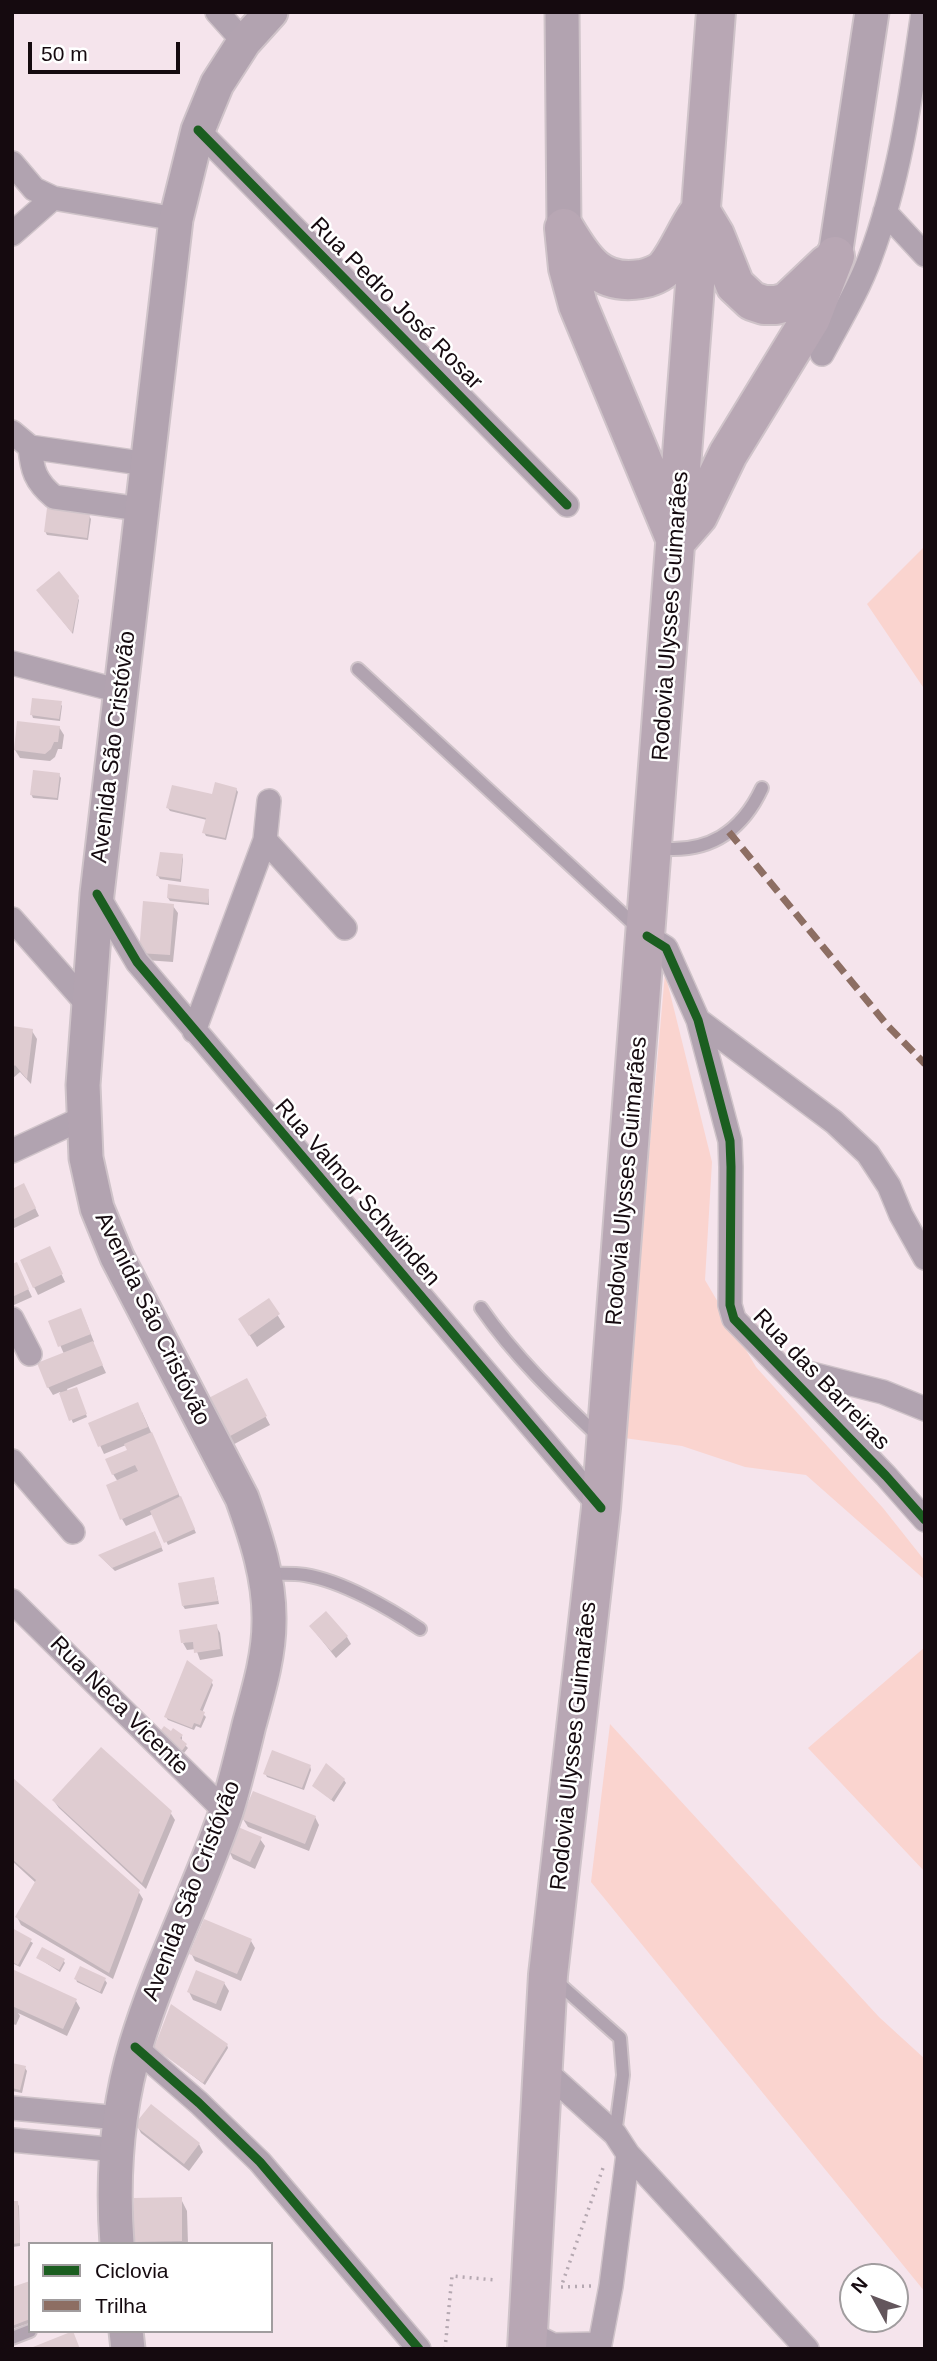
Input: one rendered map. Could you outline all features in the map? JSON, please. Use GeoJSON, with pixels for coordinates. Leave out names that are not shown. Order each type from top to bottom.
{"type":"FeatureCollection","features":[{"type":"Feature","properties":{"kind":"highway","name":"Rodovia Ulysses Guimarães"},"geometry":{"type":"LineString","coordinates":[[540,2344],[543,2069],[548,1975],[607,1444],[716,12]]}},
{"type":"Feature","properties":{"kind":"highway"},"geometry":{"type":"LineString","coordinates":[[564,228],[580,254],[593,268],[610,278],[628,281],[648,278],[665,269],[700,211],[715,235],[735,285],[752,301],[764,305],[787,302],[835,256]]}},
{"type":"Feature","properties":{"kind":"highway"},"geometry":{"type":"LineString","coordinates":[[564,228],[568,268],[578,305],[677,541],[698,516],[728,454],[811,318],[835,256]]}},
{"type":"Feature","properties":{"kind":"main road","name":"Avenida São Cristóvão"},"geometry":{"type":"LineString","coordinates":[[117,2242],[114,2199],[118,2134],[135,2047],[149,2005],[226,1812],[262,1678],[269,1622],[265,1574],[256,1535],[242,1498],[117,1257],[97,1208],[86,1158],[83,1118],[87,1004],[140,509],[176,219],[198,130],[217,84],[244,42],[271,12]]}},
{"type":"Feature","properties":{"kind":"main road"},"geometry":{"type":"LineString","coordinates":[[562,12],[564,228]]}},
{"type":"Feature","properties":{"kind":"main road"},"geometry":{"type":"LineString","coordinates":[[835,256],[872,12]]}},
{"type":"Feature","properties":{"kind":"street"},"geometry":{"type":"LineString","coordinates":[[217,12],[244,42]]}},
{"type":"Feature","properties":{"kind":"street"},"geometry":{"type":"LineString","coordinates":[[822,354],[870,259],[886,212],[909,107],[923,12]]}},
{"type":"Feature","properties":{"kind":"street","name":"Rua Pedro José Rosar"},"geometry":{"type":"LineString","coordinates":[[198,130],[567,505]]}},
{"type":"Feature","properties":{"kind":"street"},"geometry":{"type":"LineString","coordinates":[[12,163],[34,189],[53,198],[176,219]]}},
{"type":"Feature","properties":{"kind":"street"},"geometry":{"type":"LineString","coordinates":[[12,234],[53,198]]}},
{"type":"Feature","properties":{"kind":"street"},"geometry":{"type":"LineString","coordinates":[[886,212],[925,256]]}},
{"type":"Feature","properties":{"kind":"street"},"geometry":{"type":"LineString","coordinates":[[12,432],[30,447],[147,464]]}},
{"type":"Feature","properties":{"kind":"street"},"geometry":{"type":"LineString","coordinates":[[30,447],[33,470],[44,489],[54,497],[140,509]]}},
{"type":"Feature","properties":{"kind":"street"},"geometry":{"type":"LineString","coordinates":[[12,663],[120,691]]}},
{"type":"Feature","properties":{"kind":"street"},"geometry":{"type":"LineString","coordinates":[[194,1031],[265,839],[268,801]]}},
{"type":"Feature","properties":{"kind":"street"},"geometry":{"type":"LineString","coordinates":[[265,839],[345,928]]}},
{"type":"Feature","properties":{"kind":"street","name":"Rua Valmor Schwinden"},"geometry":{"type":"LineString","coordinates":[[97,894],[137,962],[601,1508]]}},
{"type":"Feature","properties":{"kind":"street"},"geometry":{"type":"LineString","coordinates":[[12,919],[87,1004]]}},
{"type":"Feature","properties":{"kind":"street","name":"Rua das Barreiras"},"geometry":{"type":"LineString","coordinates":[[647,936],[666,948],[698,1020],[730,1140],[730,1305],[734,1318],[925,1520]]}},
{"type":"Feature","properties":{"kind":"street"},"geometry":{"type":"LineString","coordinates":[[698,1020],[834,1122],[868,1154],[889,1186],[901,1215],[925,1258]]}},
{"type":"Feature","properties":{"kind":"street"},"geometry":{"type":"LineString","coordinates":[[12,1151],[83,1118]]}},
{"type":"Feature","properties":{"kind":"street"},"geometry":{"type":"LineString","coordinates":[[12,1319],[30,1354]]}},
{"type":"Feature","properties":{"kind":"street"},"geometry":{"type":"LineString","coordinates":[[783,1367],[883,1392],[925,1409]]}},
{"type":"Feature","properties":{"kind":"street"},"geometry":{"type":"LineString","coordinates":[[12,1461],[73,1532]]}},
{"type":"Feature","properties":{"kind":"street","name":"Rua Neca Vicente"},"geometry":{"type":"LineString","coordinates":[[12,1601],[226,1812]]}},
{"type":"Feature","properties":{"kind":"street"},"geometry":{"type":"LineString","coordinates":[[135,2047],[199,2103],[260,2162],[419,2349]]}},
{"type":"Feature","properties":{"kind":"street"},"geometry":{"type":"LineString","coordinates":[[543,2069],[615,2134],[628,2154],[807,2349]]}},
{"type":"Feature","properties":{"kind":"street"},"geometry":{"type":"LineString","coordinates":[[12,2108],[118,2134]]}},
{"type":"Feature","properties":{"kind":"street"},"geometry":{"type":"LineString","coordinates":[[12,2140],[118,2134]]}},
{"type":"Feature","properties":{"kind":"street"},"geometry":{"type":"LineString","coordinates":[[540,2344],[600,2346],[611,2286],[628,2154]]}},
{"type":"Feature","properties":{"kind":"lane"},"geometry":{"type":"LineString","coordinates":[[358,669],[647,936]]}},
{"type":"Feature","properties":{"kind":"lane"},"geometry":{"type":"LineString","coordinates":[[653,848],[692,848],[722,836],[746,816],[762,788]]}},
{"type":"Feature","properties":{"kind":"lane"},"geometry":{"type":"LineString","coordinates":[[481,1308],[502,1339],[539,1380],[607,1444]]}},
{"type":"Feature","properties":{"kind":"lane"},"geometry":{"type":"LineString","coordinates":[[265,1574],[306,1575],[349,1590],[384,1606],[421,1629]]}},
{"type":"Feature","properties":{"kind":"lane"},"geometry":{"type":"LineString","coordinates":[[548,1975],[620,2038],[623,2075],[615,2134]]}},
{"type":"Feature","properties":{"kind":"path"},"geometry":{"type":"LineString","coordinates":[[611,2286],[561,2287],[615,2134]]}},
{"type":"Feature","properties":{"kind":"path"},"geometry":{"type":"LineString","coordinates":[[445,2349],[452,2276],[495,2280]]}},
{"type":"Feature","properties":{"kind":"shaded area"},"geometry":{"type":"Polygon","coordinates":[[[925,546],[925,690],[867,604],[925,546]]]}},
{"type":"Feature","properties":{"kind":"shaded area"},"geometry":{"type":"Polygon","coordinates":[[[665,973],[712,1162],[705,1280],[756,1367],[883,1508],[925,1561],[925,1580],[806,1475],[745,1467],[682,1446],[624,1438],[665,973]]]}},
{"type":"Feature","properties":{"kind":"shaded area"},"geometry":{"type":"Polygon","coordinates":[[[925,1647],[925,1872],[808,1748],[925,1647]]]}},
{"type":"Feature","properties":{"kind":"shaded area"},"geometry":{"type":"Polygon","coordinates":[[[610,1724],[879,2017],[925,2059],[925,2292],[909,2272],[909,2263],[901,2263],[591,1882],[610,1724]]]}},
{"type":"Feature","properties":{"kind":"building"},"geometry":{"type":"Polygon","coordinates":[[[47,508],[90,514],[87,538],[44,532],[47,508]]]}},
{"type":"Feature","properties":{"kind":"building"},"geometry":{"type":"Polygon","coordinates":[[[59,571],[79,596],[72,633],[36,590],[59,571]]]}},
{"type":"Feature","properties":{"kind":"building"},"geometry":{"type":"Polygon","coordinates":[[[32,698],[62,701],[59,719],[30,715],[32,698]]]}},
{"type":"Feature","properties":{"kind":"building"},"geometry":{"type":"Polygon","coordinates":[[[17,721],[60,726],[58,742],[54,742],[45,754],[14,750],[17,721]]]}},
{"type":"Feature","properties":{"kind":"building"},"geometry":{"type":"Polygon","coordinates":[[[33,770],[60,773],[57,798],[30,795],[33,770]]]}},
{"type":"Feature","properties":{"kind":"building"},"geometry":{"type":"Polygon","coordinates":[[[215,782],[237,788],[225,838],[202,833],[206,818],[166,808],[172,785],[212,794],[215,782]]]}},
{"type":"Feature","properties":{"kind":"building"},"geometry":{"type":"Polygon","coordinates":[[[160,852],[183,854],[180,879],[156,876],[160,852]]]}},
{"type":"Feature","properties":{"kind":"building"},"geometry":{"type":"Polygon","coordinates":[[[168,884],[209,889],[208,903],[167,898],[168,884]]]}},
{"type":"Feature","properties":{"kind":"building"},"geometry":{"type":"Polygon","coordinates":[[[143,901],[174,904],[170,955],[139,953],[143,901]]]}},
{"type":"Feature","properties":{"kind":"building"},"geometry":{"type":"Polygon","coordinates":[[[12,1026],[33,1029],[27,1079],[15,1065],[12,1068],[12,1026]]]}},
{"type":"Feature","properties":{"kind":"building"},"geometry":{"type":"Polygon","coordinates":[[[24,1183],[36,1208],[12,1220],[12,1189],[24,1183]]]}},
{"type":"Feature","properties":{"kind":"building"},"geometry":{"type":"Polygon","coordinates":[[[50,1246],[63,1274],[33,1288],[20,1260],[50,1246]]]}},
{"type":"Feature","properties":{"kind":"building"},"geometry":{"type":"Polygon","coordinates":[[[17,1262],[29,1289],[12,1297],[12,1264],[17,1262]]]}},
{"type":"Feature","properties":{"kind":"building"},"geometry":{"type":"Polygon","coordinates":[[[269,1298],[280,1314],[249,1336],[238,1319],[269,1298]]]}},
{"type":"Feature","properties":{"kind":"building"},"geometry":{"type":"Polygon","coordinates":[[[81,1308],[91,1334],[58,1347],[48,1321],[81,1308]]]}},
{"type":"Feature","properties":{"kind":"building"},"geometry":{"type":"Polygon","coordinates":[[[93,1341],[103,1365],[47,1388],[37,1363],[93,1341]]]}},
{"type":"Feature","properties":{"kind":"building"},"geometry":{"type":"Polygon","coordinates":[[[247,1378],[267,1416],[219,1442],[199,1403],[247,1378]]]}},
{"type":"Feature","properties":{"kind":"building"},"geometry":{"type":"Polygon","coordinates":[[[77,1387],[87,1414],[69,1421],[59,1393],[77,1387]]]}},
{"type":"Feature","properties":{"kind":"building"},"geometry":{"type":"Polygon","coordinates":[[[138,1402],[148,1427],[98,1447],[88,1423],[138,1402]]]}},
{"type":"Feature","properties":{"kind":"building"},"geometry":{"type":"Polygon","coordinates":[[[152,1432],[179,1494],[120,1520],[106,1485],[138,1471],[135,1465],[112,1475],[105,1459],[127,1450],[124,1444],[152,1432]]]}},
{"type":"Feature","properties":{"kind":"building"},"geometry":{"type":"Polygon","coordinates":[[[181,1496],[195,1529],[164,1543],[150,1511],[181,1496]]]}},
{"type":"Feature","properties":{"kind":"building"},"geometry":{"type":"Polygon","coordinates":[[[155,1531],[162,1547],[112,1568],[98,1555],[155,1531]]]}},
{"type":"Feature","properties":{"kind":"building"},"geometry":{"type":"Polygon","coordinates":[[[214,1577],[218,1601],[182,1606],[178,1583],[214,1577]]]}},
{"type":"Feature","properties":{"kind":"building"},"geometry":{"type":"Polygon","coordinates":[[[326,1611],[348,1636],[331,1651],[309,1626],[326,1611]]]}},
{"type":"Feature","properties":{"kind":"building"},"geometry":{"type":"Polygon","coordinates":[[[217,1624],[220,1649],[194,1653],[193,1642],[181,1643],[179,1630],[217,1624]]]}},
{"type":"Feature","properties":{"kind":"building"},"geometry":{"type":"Polygon","coordinates":[[[187,1660],[213,1680],[200,1710],[205,1712],[200,1725],[194,1723],[192,1728],[164,1717],[187,1660]]]}},
{"type":"Feature","properties":{"kind":"building"},"geometry":{"type":"Polygon","coordinates":[[[164,1726],[183,1735],[180,1738],[187,1744],[178,1756],[155,1738],[164,1726]]]}},
{"type":"Feature","properties":{"kind":"building"},"geometry":{"type":"Polygon","coordinates":[[[101,1747],[172,1811],[142,1883],[52,1800],[101,1747]]]}},
{"type":"Feature","properties":{"kind":"building"},"geometry":{"type":"Polygon","coordinates":[[[272,1750],[311,1765],[302,1788],[263,1774],[272,1750]]]}},
{"type":"Feature","properties":{"kind":"building"},"geometry":{"type":"Polygon","coordinates":[[[326,1763],[345,1779],[331,1800],[312,1786],[326,1763]]]}},
{"type":"Feature","properties":{"kind":"building"},"geometry":{"type":"Polygon","coordinates":[[[12,1777],[140,1890],[109,1973],[15,1917],[36,1880],[12,1859],[12,1777]]]}},
{"type":"Feature","properties":{"kind":"building"},"geometry":{"type":"Polygon","coordinates":[[[253,1791],[316,1816],[305,1844],[241,1819],[253,1791]]]}},
{"type":"Feature","properties":{"kind":"building"},"geometry":{"type":"Polygon","coordinates":[[[238,1827],[262,1837],[250,1862],[227,1851],[238,1827]]]}},
{"type":"Feature","properties":{"kind":"building"},"geometry":{"type":"Polygon","coordinates":[[[204,1919],[252,1939],[237,1974],[189,1954],[204,1919]]]}},
{"type":"Feature","properties":{"kind":"building"},"geometry":{"type":"Polygon","coordinates":[[[12,1928],[32,1939],[18,1965],[12,1962],[12,1928]]]}},
{"type":"Feature","properties":{"kind":"building"},"geometry":{"type":"Polygon","coordinates":[[[42,1947],[65,1959],[59,1970],[36,1958],[42,1947]]]}},
{"type":"Feature","properties":{"kind":"building"},"geometry":{"type":"Polygon","coordinates":[[[80,1966],[106,1978],[100,1992],[74,1979],[80,1966]]]}},
{"type":"Feature","properties":{"kind":"building"},"geometry":{"type":"Polygon","coordinates":[[[12,1969],[77,1999],[63,2029],[12,2006],[12,1969]]]}},
{"type":"Feature","properties":{"kind":"building"},"geometry":{"type":"Polygon","coordinates":[[[196,1970],[225,1982],[216,2004],[187,1992],[196,1970]]]}},
{"type":"Feature","properties":{"kind":"building"},"geometry":{"type":"Polygon","coordinates":[[[171,2004],[228,2044],[203,2083],[154,2048],[171,2004]]]}},
{"type":"Feature","properties":{"kind":"building"},"geometry":{"type":"Polygon","coordinates":[[[12,2063],[26,2066],[20,2090],[12,2088],[12,2063]]]}},
{"type":"Feature","properties":{"kind":"building"},"geometry":{"type":"Polygon","coordinates":[[[151,2104],[200,2143],[184,2164],[134,2125],[151,2104]]]}},
{"type":"Feature","properties":{"kind":"building"},"geometry":{"type":"Polygon","coordinates":[[[182,2197],[182,2241],[134,2242],[134,2198],[182,2197]]]}},
{"type":"Feature","properties":{"kind":"building"},"geometry":{"type":"Polygon","coordinates":[[[12,2201],[18,2201],[20,2243],[12,2244],[12,2201]]]}},
{"type":"Feature","properties":{"kind":"building"},"geometry":{"type":"Polygon","coordinates":[[[28,2282],[28,2320],[12,2326],[12,2287],[28,2282]]]}},
{"type":"Feature","properties":{"kind":"building"},"geometry":{"type":"Polygon","coordinates":[[[74,2333],[80,2349],[28,2349],[74,2333]]]}},
{"type":"Feature","properties":{"kind":"marked path"},"geometry":{"type":"LineString","coordinates":[[729,832],[887,1025],[925,1064]]}},
{"type":"Feature","properties":{"kind":"cycle path"},"geometry":{"type":"LineString","coordinates":[[198,130],[567,505]]}},
{"type":"Feature","properties":{"kind":"cycle path"},"geometry":{"type":"LineString","coordinates":[[97,894],[137,962],[601,1508]]}},
{"type":"Feature","properties":{"kind":"cycle path"},"geometry":{"type":"LineString","coordinates":[[647,936],[666,948],[698,1020],[730,1141],[730,1305],[734,1319],[925,1520]]}},
{"type":"Feature","properties":{"kind":"cycle path"},"geometry":{"type":"LineString","coordinates":[[135,2047],[199,2103],[260,2162],[419,2349]]}}]}
